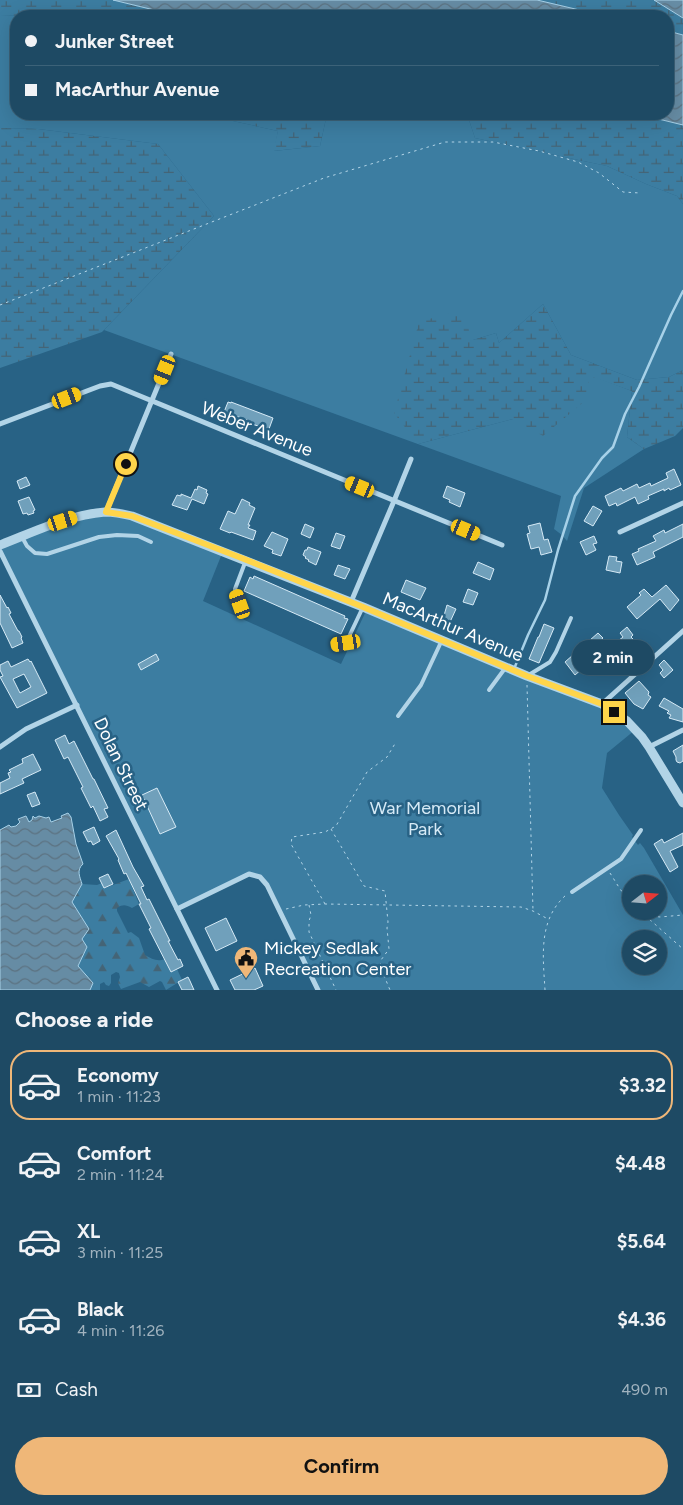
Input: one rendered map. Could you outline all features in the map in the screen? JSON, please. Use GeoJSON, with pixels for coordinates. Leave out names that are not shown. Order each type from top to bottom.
{"type":"FeatureCollection","features":[{"type":"Feature","properties":{"kind":"street"},"geometry":{"type":"LineString","coordinates":[[106,512],[171,354]]}},
{"type":"Feature","properties":{"kind":"street","name":"Weber Avenue"},"geometry":{"type":"LineString","coordinates":[[0,424],[100,386],[111,384],[502,544]]}},
{"type":"Feature","properties":{"kind":"street"},"geometry":{"type":"LineString","coordinates":[[351,602],[410,459]]}},
{"type":"Feature","properties":{"kind":"street"},"geometry":{"type":"LineString","coordinates":[[620,532],[683,503]]}},
{"type":"Feature","properties":{"kind":"street","name":"MacArthur Avenue"},"geometry":{"type":"LineString","coordinates":[[0,545],[78,516],[106,512],[132,516],[351,602],[527,676],[602,704],[627,721],[649,746],[683,803]]}},
{"type":"Feature","properties":{"kind":"street","name":"Dolan Street"},"geometry":{"type":"LineString","coordinates":[[0,551],[217,990]]}},
{"type":"Feature","properties":{"kind":"street"},"geometry":{"type":"LineString","coordinates":[[602,704],[683,631]]}},
{"type":"Feature","properties":{"kind":"street"},"geometry":{"type":"LineString","coordinates":[[0,747],[26,729],[77,705]]}},
{"type":"Feature","properties":{"kind":"street"},"geometry":{"type":"LineString","coordinates":[[649,746],[683,730]]}},
{"type":"Feature","properties":{"kind":"street"},"geometry":{"type":"LineString","coordinates":[[177,909],[249,874],[260,876],[267,885],[318,990]]}},
{"type":"Feature","properties":{"kind":"lane"},"geometry":{"type":"LineString","coordinates":[[22,537],[27,546],[35,553],[47,554],[99,537],[117,535],[138,536],[151,542]]}},
{"type":"Feature","properties":{"kind":"lane"},"geometry":{"type":"LineString","coordinates":[[242,605],[235,589],[246,560]]}},
{"type":"Feature","properties":{"kind":"lane"},"geometry":{"type":"LineString","coordinates":[[335,644],[346,643],[363,607]]}},
{"type":"Feature","properties":{"kind":"lane"},"geometry":{"type":"LineString","coordinates":[[527,676],[550,662],[571,618]]}},
{"type":"Feature","properties":{"kind":"lane"},"geometry":{"type":"LineString","coordinates":[[398,716],[420,685],[442,640]]}},
{"type":"Feature","properties":{"kind":"lane"},"geometry":{"type":"LineString","coordinates":[[489,690],[506,667]]}},
{"type":"Feature","properties":{"kind":"lane"},"geometry":{"type":"LineString","coordinates":[[572,892],[620,860],[642,830]]}},
{"type":"Feature","properties":{"kind":"path"},"geometry":{"type":"LineString","coordinates":[[0,305],[324,178],[445,142],[493,142],[539,151],[578,162],[598,173],[623,192],[640,193]]}},
{"type":"Feature","properties":{"kind":"path"},"geometry":{"type":"LineString","coordinates":[[527,676],[533,911]]}},
{"type":"Feature","properties":{"kind":"path"},"geometry":{"type":"LineString","coordinates":[[325,904],[291,844],[292,837],[325,832],[336,826],[367,772],[387,757],[396,742]]}},
{"type":"Feature","properties":{"kind":"path"},"geometry":{"type":"LineString","coordinates":[[330,829],[364,886],[385,891],[389,949],[381,960],[380,966],[390,990]]}},
{"type":"Feature","properties":{"kind":"path"},"geometry":{"type":"LineString","coordinates":[[608,868],[622,891]]}},
{"type":"Feature","properties":{"kind":"path"},"geometry":{"type":"LineString","coordinates":[[545,990],[543,951],[548,919],[559,902],[572,892]]}},
{"type":"Feature","properties":{"kind":"path"},"geometry":{"type":"LineString","coordinates":[[285,910],[304,905],[325,904],[521,907],[548,919]]}},
{"type":"Feature","properties":{"kind":"path"},"geometry":{"type":"LineString","coordinates":[[310,905],[309,932],[336,990]]}},
{"type":"Feature","properties":{"kind":"path"},"geometry":{"type":"LineString","coordinates":[[668,916],[683,915]]}},
{"type":"Feature","properties":{"kind":"path"},"geometry":{"type":"LineString","coordinates":[[650,920],[683,948]]}},
{"type":"Feature","properties":{"kind":"green space"},"geometry":{"type":"Polygon","coordinates":[[[0,0],[113,0],[154,10],[10,10],[10,16],[0,16],[0,0]]]}},
{"type":"Feature","properties":{"kind":"green space"},"geometry":{"type":"Polygon","coordinates":[[[537,0],[654,0],[670,10],[580,10],[537,0]]]}},
{"type":"Feature","properties":{"kind":"green space"},"geometry":{"type":"Polygon","coordinates":[[[674,12],[683,18],[683,35],[674,33],[674,12]]]}},
{"type":"Feature","properties":{"kind":"green space"},"geometry":{"type":"Polygon","coordinates":[[[0,16],[10,16],[10,120],[232,120],[278,131],[274,151],[320,146],[326,120],[469,120],[475,138],[607,166],[677,196],[683,204],[683,370],[669,377],[637,380],[571,355],[543,304],[499,343],[496,333],[473,340],[418,444],[513,419],[587,374],[632,391],[627,437],[644,449],[584,488],[567,541],[554,529],[561,496],[104,330],[214,216],[158,144],[38,129],[0,128],[0,16]]]}},
{"type":"Feature","properties":{"kind":"green space"},"geometry":{"type":"Polygon","coordinates":[[[326,120],[320,146],[273,151],[278,131],[233,121],[326,120]]]}},
{"type":"Feature","properties":{"kind":"green space"},"geometry":{"type":"Polygon","coordinates":[[[469,120],[663,120],[683,125],[683,204],[677,196],[607,166],[475,138],[469,120]]]}},
{"type":"Feature","properties":{"kind":"green space"},"geometry":{"type":"Polygon","coordinates":[[[0,128],[38,129],[158,144],[214,216],[102,332],[0,368],[0,128]]]}},
{"type":"Feature","properties":{"kind":"green space"},"geometry":{"type":"Polygon","coordinates":[[[543,304],[571,355],[637,380],[669,377],[683,370],[683,428],[675,436],[644,449],[627,437],[632,391],[587,375],[592,395],[543,436],[513,419],[418,444],[394,413],[419,322],[460,310],[473,340],[496,333],[499,343],[543,304]]]}},
{"type":"Feature","properties":{"kind":"green space","name":"War Memorial Park"},"geometry":{"type":"Polygon","coordinates":[[[78,516],[132,516],[223,551],[203,601],[341,664],[367,609],[602,704],[635,730],[607,753],[602,788],[633,835],[632,837],[638,845],[640,843],[644,848],[660,875],[622,875],[622,920],[668,920],[668,889],[683,915],[683,990],[318,990],[267,885],[258,876],[249,874],[177,909],[0,551],[0,545],[78,516]]]}},
{"type":"Feature","properties":{"kind":"green space"},"geometry":{"type":"Polygon","coordinates":[[[129,879],[139,904],[132,908],[125,905],[117,908],[128,933],[131,932],[139,938],[145,955],[157,960],[165,959],[171,972],[177,969],[182,980],[166,990],[160,981],[149,987],[140,982],[121,989],[118,983],[119,973],[116,972],[111,975],[109,986],[104,982],[100,984],[100,990],[90,990],[92,983],[78,966],[87,947],[82,939],[72,902],[82,884],[97,885],[102,883],[105,888],[129,879]]]}},
{"type":"Feature","properties":{"kind":"water"},"geometry":{"type":"Polygon","coordinates":[[[113,0],[537,0],[580,10],[154,10],[113,0]]]}},
{"type":"Feature","properties":{"kind":"water"},"geometry":{"type":"Polygon","coordinates":[[[654,0],[683,0],[683,18],[674,12],[674,10],[670,10],[654,0]]]}},
{"type":"Feature","properties":{"kind":"water"},"geometry":{"type":"Polygon","coordinates":[[[674,33],[683,35],[683,125],[663,120],[674,120],[674,33]]]}},
{"type":"Feature","properties":{"kind":"water"},"geometry":{"type":"Polygon","coordinates":[[[68,813],[71,817],[76,844],[83,864],[79,871],[82,884],[72,902],[89,929],[82,939],[87,947],[78,966],[93,983],[90,990],[0,990],[0,830],[9,825],[11,827],[16,826],[20,822],[18,819],[26,816],[29,822],[33,816],[35,818],[39,816],[49,817],[51,822],[62,818],[61,816],[68,813]]]}},
{"type":"Feature","properties":{"kind":"building"},"geometry":{"type":"Polygon","coordinates":[[[228,402],[273,418],[269,429],[224,412],[228,402]]]}},
{"type":"Feature","properties":{"kind":"building"},"geometry":{"type":"Polygon","coordinates":[[[674,469],[681,485],[670,490],[669,488],[664,491],[664,489],[648,496],[649,499],[638,504],[635,497],[617,506],[616,503],[609,506],[605,496],[621,488],[623,491],[637,484],[639,488],[650,483],[651,486],[668,478],[666,473],[674,469]]]}},
{"type":"Feature","properties":{"kind":"building"},"geometry":{"type":"Polygon","coordinates":[[[26,477],[30,485],[20,489],[17,481],[26,477]]]}},
{"type":"Feature","properties":{"kind":"building"},"geometry":{"type":"Polygon","coordinates":[[[198,486],[207,490],[206,493],[208,494],[204,504],[192,499],[187,510],[172,505],[177,495],[181,496],[181,494],[191,498],[198,486]]]}},
{"type":"Feature","properties":{"kind":"building"},"geometry":{"type":"Polygon","coordinates":[[[447,486],[465,493],[460,507],[443,497],[447,486]]]}},
{"type":"Feature","properties":{"kind":"building"},"geometry":{"type":"Polygon","coordinates":[[[29,497],[35,510],[33,511],[34,513],[23,514],[18,501],[29,497]]]}},
{"type":"Feature","properties":{"kind":"building"},"geometry":{"type":"Polygon","coordinates":[[[242,499],[255,508],[248,525],[250,525],[248,528],[256,531],[253,540],[220,529],[228,511],[235,514],[242,499]]]}},
{"type":"Feature","properties":{"kind":"building"},"geometry":{"type":"Polygon","coordinates":[[[593,506],[602,511],[593,526],[584,521],[593,506]]]}},
{"type":"Feature","properties":{"kind":"building"},"geometry":{"type":"Polygon","coordinates":[[[540,523],[544,540],[548,539],[552,552],[541,555],[539,547],[531,549],[527,534],[530,533],[528,526],[540,523]]]}},
{"type":"Feature","properties":{"kind":"building"},"geometry":{"type":"Polygon","coordinates":[[[305,524],[314,528],[310,538],[301,534],[305,524]]]}},
{"type":"Feature","properties":{"kind":"building"},"geometry":{"type":"Polygon","coordinates":[[[683,524],[683,537],[653,552],[655,557],[637,565],[632,554],[639,551],[638,549],[656,541],[653,536],[664,530],[665,533],[683,524]]]}},
{"type":"Feature","properties":{"kind":"building"},"geometry":{"type":"Polygon","coordinates":[[[272,532],[288,539],[281,556],[272,553],[273,550],[264,546],[272,532]]]}},
{"type":"Feature","properties":{"kind":"building"},"geometry":{"type":"Polygon","coordinates":[[[336,533],[345,536],[340,549],[331,546],[336,533]]]}},
{"type":"Feature","properties":{"kind":"building"},"geometry":{"type":"Polygon","coordinates":[[[594,536],[597,543],[593,544],[596,550],[586,555],[580,542],[594,536]]]}},
{"type":"Feature","properties":{"kind":"building"},"geometry":{"type":"Polygon","coordinates":[[[308,547],[321,552],[316,565],[308,561],[303,555],[308,547]]]}},
{"type":"Feature","properties":{"kind":"building"},"geometry":{"type":"Polygon","coordinates":[[[609,556],[617,557],[616,561],[622,562],[620,573],[606,570],[609,556]]]}},
{"type":"Feature","properties":{"kind":"building"},"geometry":{"type":"Polygon","coordinates":[[[478,562],[494,569],[490,580],[473,573],[478,562]]]}},
{"type":"Feature","properties":{"kind":"building"},"geometry":{"type":"Polygon","coordinates":[[[338,565],[350,569],[345,579],[334,575],[338,565]]]}},
{"type":"Feature","properties":{"kind":"building"},"geometry":{"type":"Polygon","coordinates":[[[254,576],[345,616],[344,618],[348,619],[341,634],[244,591],[250,577],[253,579],[254,576]]]}},
{"type":"Feature","properties":{"kind":"building"},"geometry":{"type":"Polygon","coordinates":[[[406,580],[426,588],[420,600],[401,592],[406,580]]]}},
{"type":"Feature","properties":{"kind":"building"},"geometry":{"type":"Polygon","coordinates":[[[666,585],[679,600],[670,611],[660,599],[637,619],[627,607],[641,595],[639,593],[644,589],[652,597],[666,585]]]}},
{"type":"Feature","properties":{"kind":"building"},"geometry":{"type":"Polygon","coordinates":[[[468,589],[478,593],[473,605],[463,602],[468,589]]]}},
{"type":"Feature","properties":{"kind":"building"},"geometry":{"type":"Polygon","coordinates":[[[0,595],[8,607],[11,613],[9,614],[22,637],[23,643],[12,648],[0,623],[0,595]]]}},
{"type":"Feature","properties":{"kind":"building"},"geometry":{"type":"Polygon","coordinates":[[[447,605],[456,609],[450,622],[443,619],[447,605]]]}},
{"type":"Feature","properties":{"kind":"building"},"geometry":{"type":"Polygon","coordinates":[[[544,624],[554,628],[539,663],[529,659],[544,624]]]}},
{"type":"Feature","properties":{"kind":"building"},"geometry":{"type":"Polygon","coordinates":[[[627,627],[634,640],[621,652],[625,656],[615,664],[612,664],[605,658],[621,644],[618,641],[623,637],[620,633],[627,627]]]}},
{"type":"Feature","properties":{"kind":"building"},"geometry":{"type":"Polygon","coordinates":[[[598,633],[603,638],[584,655],[590,662],[575,675],[565,662],[598,633]]]}},
{"type":"Feature","properties":{"kind":"building"},"geometry":{"type":"Polygon","coordinates":[[[156,654],[159,660],[141,670],[138,664],[156,654]]]}},
{"type":"Feature","properties":{"kind":"building"},"geometry":{"type":"Polygon","coordinates":[[[28,659],[31,661],[47,693],[17,708],[0,677],[3,676],[0,665],[8,661],[11,667],[28,659]],[[24,674],[13,679],[20,693],[31,687],[24,674]]]}},
{"type":"Feature","properties":{"kind":"building"},"geometry":{"type":"Polygon","coordinates":[[[664,660],[673,670],[664,678],[660,673],[663,670],[659,665],[664,660]]]}},
{"type":"Feature","properties":{"kind":"building"},"geometry":{"type":"Polygon","coordinates":[[[639,681],[651,697],[643,709],[634,704],[625,693],[639,681]]]}},
{"type":"Feature","properties":{"kind":"building"},"geometry":{"type":"Polygon","coordinates":[[[664,698],[683,709],[683,722],[669,718],[671,715],[667,713],[669,711],[659,706],[664,698]]]}},
{"type":"Feature","properties":{"kind":"building"},"geometry":{"type":"Polygon","coordinates":[[[65,735],[69,744],[74,741],[108,808],[104,809],[108,817],[100,821],[81,788],[83,787],[68,757],[64,759],[55,740],[65,735]]]}},
{"type":"Feature","properties":{"kind":"building"},"geometry":{"type":"Polygon","coordinates":[[[683,745],[683,761],[680,763],[677,762],[673,751],[683,745]]]}},
{"type":"Feature","properties":{"kind":"building"},"geometry":{"type":"Polygon","coordinates":[[[33,754],[41,770],[22,779],[24,783],[0,794],[0,783],[10,778],[8,773],[11,772],[9,770],[23,763],[22,759],[33,754]]]}},
{"type":"Feature","properties":{"kind":"building"},"geometry":{"type":"Polygon","coordinates":[[[157,788],[176,827],[160,834],[142,795],[157,788]]]}},
{"type":"Feature","properties":{"kind":"building"},"geometry":{"type":"Polygon","coordinates":[[[35,792],[40,804],[32,807],[27,795],[35,792]]]}},
{"type":"Feature","properties":{"kind":"building"},"geometry":{"type":"Polygon","coordinates":[[[94,827],[100,841],[93,845],[91,841],[88,842],[83,832],[94,827]]]}},
{"type":"Feature","properties":{"kind":"building"},"geometry":{"type":"Polygon","coordinates":[[[116,830],[144,886],[141,887],[147,900],[149,899],[170,941],[168,941],[183,966],[171,972],[149,929],[151,928],[139,904],[141,904],[106,836],[116,830]]]}},
{"type":"Feature","properties":{"kind":"building"},"geometry":{"type":"Polygon","coordinates":[[[683,833],[683,845],[670,851],[678,867],[670,872],[654,844],[662,839],[664,843],[683,833]]]}},
{"type":"Feature","properties":{"kind":"building"},"geometry":{"type":"Polygon","coordinates":[[[108,874],[113,884],[104,888],[99,878],[108,874]]]}},
{"type":"Feature","properties":{"kind":"building"},"geometry":{"type":"Polygon","coordinates":[[[226,918],[237,941],[216,951],[205,928],[226,918]]]}},
{"type":"Feature","properties":{"kind":"building","name":"Mickey Sedlak Recreation Center"},"geometry":{"type":"Polygon","coordinates":[[[255,968],[263,986],[254,990],[235,990],[230,980],[255,968]]]}},
{"type":"Feature","properties":{"kind":"building"},"geometry":{"type":"Polygon","coordinates":[[[188,977],[194,990],[182,990],[178,982],[188,977]]]}},
{"type":"Feature","properties":{"kind":"waterway"},"geometry":{"type":"LineString","coordinates":[[514,669],[545,600],[575,496],[602,458],[613,447],[625,414],[683,291]]}},
{"type":"Feature","properties":{"kind":"place","name":"Mickey Sedlak Recreation Center"},"geometry":{"type":"Point","coordinates":[246,979]}},
{"type":"Feature","properties":{"kind":"route"},"geometry":{"type":"LineString","coordinates":[[126,464],[106,512],[132,516],[239,557],[527,676],[602,704],[614,712]]}}]}
